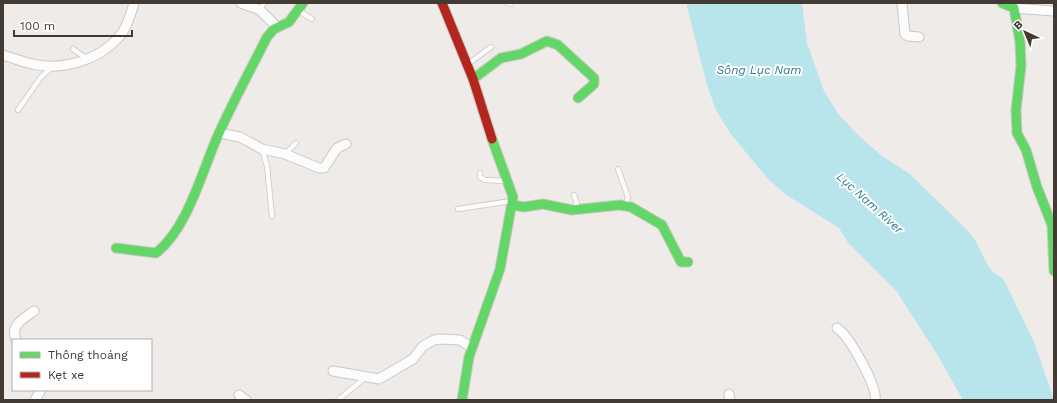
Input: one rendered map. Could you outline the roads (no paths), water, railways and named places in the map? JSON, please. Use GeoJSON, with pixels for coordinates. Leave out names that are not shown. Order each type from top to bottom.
{"type":"FeatureCollection","features":[{"type":"Feature","properties":{"kind":"street"},"geometry":{"type":"LineString","coordinates":[[3,55],[33,64],[54,66],[87,59],[100,53],[120,36],[126,27],[134,3]]}},
{"type":"Feature","properties":{"kind":"street"},"geometry":{"type":"LineString","coordinates":[[241,3],[262,7],[277,27]]}},
{"type":"Feature","properties":{"kind":"street"},"geometry":{"type":"LineString","coordinates":[[442,3],[473,79],[488,127],[508,181],[513,203],[497,281],[466,368],[462,400]]}},
{"type":"Feature","properties":{"kind":"street"},"geometry":{"type":"LineString","coordinates":[[902,3],[905,34],[908,36],[919,37]]}},
{"type":"Feature","properties":{"kind":"street"},"geometry":{"type":"LineString","coordinates":[[1002,3],[1014,8],[1054,11]]}},
{"type":"Feature","properties":{"kind":"street"},"geometry":{"type":"LineString","coordinates":[[116,248],[152,253],[160,250],[184,216],[219,133],[267,37],[277,27],[289,22],[300,6]]}},
{"type":"Feature","properties":{"kind":"street"},"geometry":{"type":"LineString","coordinates":[[1014,8],[1020,42],[1021,66],[1016,110],[1017,133],[1026,150],[1037,187],[1052,224],[1054,271]]}},
{"type":"Feature","properties":{"kind":"street"},"geometry":{"type":"LineString","coordinates":[[473,79],[501,58],[521,54],[547,41],[558,45],[594,78],[594,84],[591,89],[578,98]]}},
{"type":"Feature","properties":{"kind":"street"},"geometry":{"type":"LineString","coordinates":[[219,133],[240,137],[262,149],[285,154],[322,168],[326,165],[337,148],[346,144]]}},
{"type":"Feature","properties":{"kind":"street"},"geometry":{"type":"LineString","coordinates":[[513,203],[524,207],[543,204],[572,210],[626,206],[662,226],[681,262],[688,262]]}},
{"type":"Feature","properties":{"kind":"street"},"geometry":{"type":"LineString","coordinates":[[16,339],[14,328],[16,324],[34,311]]}},
{"type":"Feature","properties":{"kind":"street"},"geometry":{"type":"LineString","coordinates":[[837,328],[847,337],[875,391],[875,400]]}},
{"type":"Feature","properties":{"kind":"street"},"geometry":{"type":"LineString","coordinates":[[333,371],[379,379],[413,359],[423,346],[440,338],[460,340],[472,348]]}},
{"type":"Feature","properties":{"kind":"street"},"geometry":{"type":"LineString","coordinates":[[35,400],[40,391]]}},
{"type":"Feature","properties":{"kind":"lane"},"geometry":{"type":"LineString","coordinates":[[300,6],[312,19]]}},
{"type":"Feature","properties":{"kind":"lane"},"geometry":{"type":"LineString","coordinates":[[467,65],[491,47]]}},
{"type":"Feature","properties":{"kind":"lane"},"geometry":{"type":"LineString","coordinates":[[73,49],[87,59]]}},
{"type":"Feature","properties":{"kind":"lane"},"geometry":{"type":"LineString","coordinates":[[18,110],[41,78],[54,66]]}},
{"type":"Feature","properties":{"kind":"lane"},"geometry":{"type":"LineString","coordinates":[[285,154],[296,143]]}},
{"type":"Feature","properties":{"kind":"lane"},"geometry":{"type":"LineString","coordinates":[[262,149],[267,166],[272,216]]}},
{"type":"Feature","properties":{"kind":"lane"},"geometry":{"type":"LineString","coordinates":[[618,169],[628,197],[626,206]]}},
{"type":"Feature","properties":{"kind":"lane"},"geometry":{"type":"LineString","coordinates":[[480,173],[480,177],[485,180],[508,181]]}},
{"type":"Feature","properties":{"kind":"lane"},"geometry":{"type":"LineString","coordinates":[[572,210],[577,203],[574,195]]}},
{"type":"Feature","properties":{"kind":"lane"},"geometry":{"type":"LineString","coordinates":[[458,209],[513,203]]}},
{"type":"Feature","properties":{"kind":"lane"},"geometry":{"type":"LineString","coordinates":[[338,400],[367,376]]}},
{"type":"Feature","properties":{"kind":"water","name":"Sông Lục Nam"},"geometry":{"type":"Polygon","coordinates":[[[686,3],[802,3],[807,43],[824,91],[839,115],[859,136],[882,156],[910,174],[971,234],[988,265],[1003,278],[1034,342],[1054,400],[963,400],[937,354],[897,292],[849,244],[839,228],[785,194],[768,179],[730,133],[716,110],[707,85],[686,3]]]}},
{"type":"Feature","properties":{"kind":"water label","name":"Lục Nam River"},"geometry":{"type":"Point","coordinates":[870,203]}}]}
